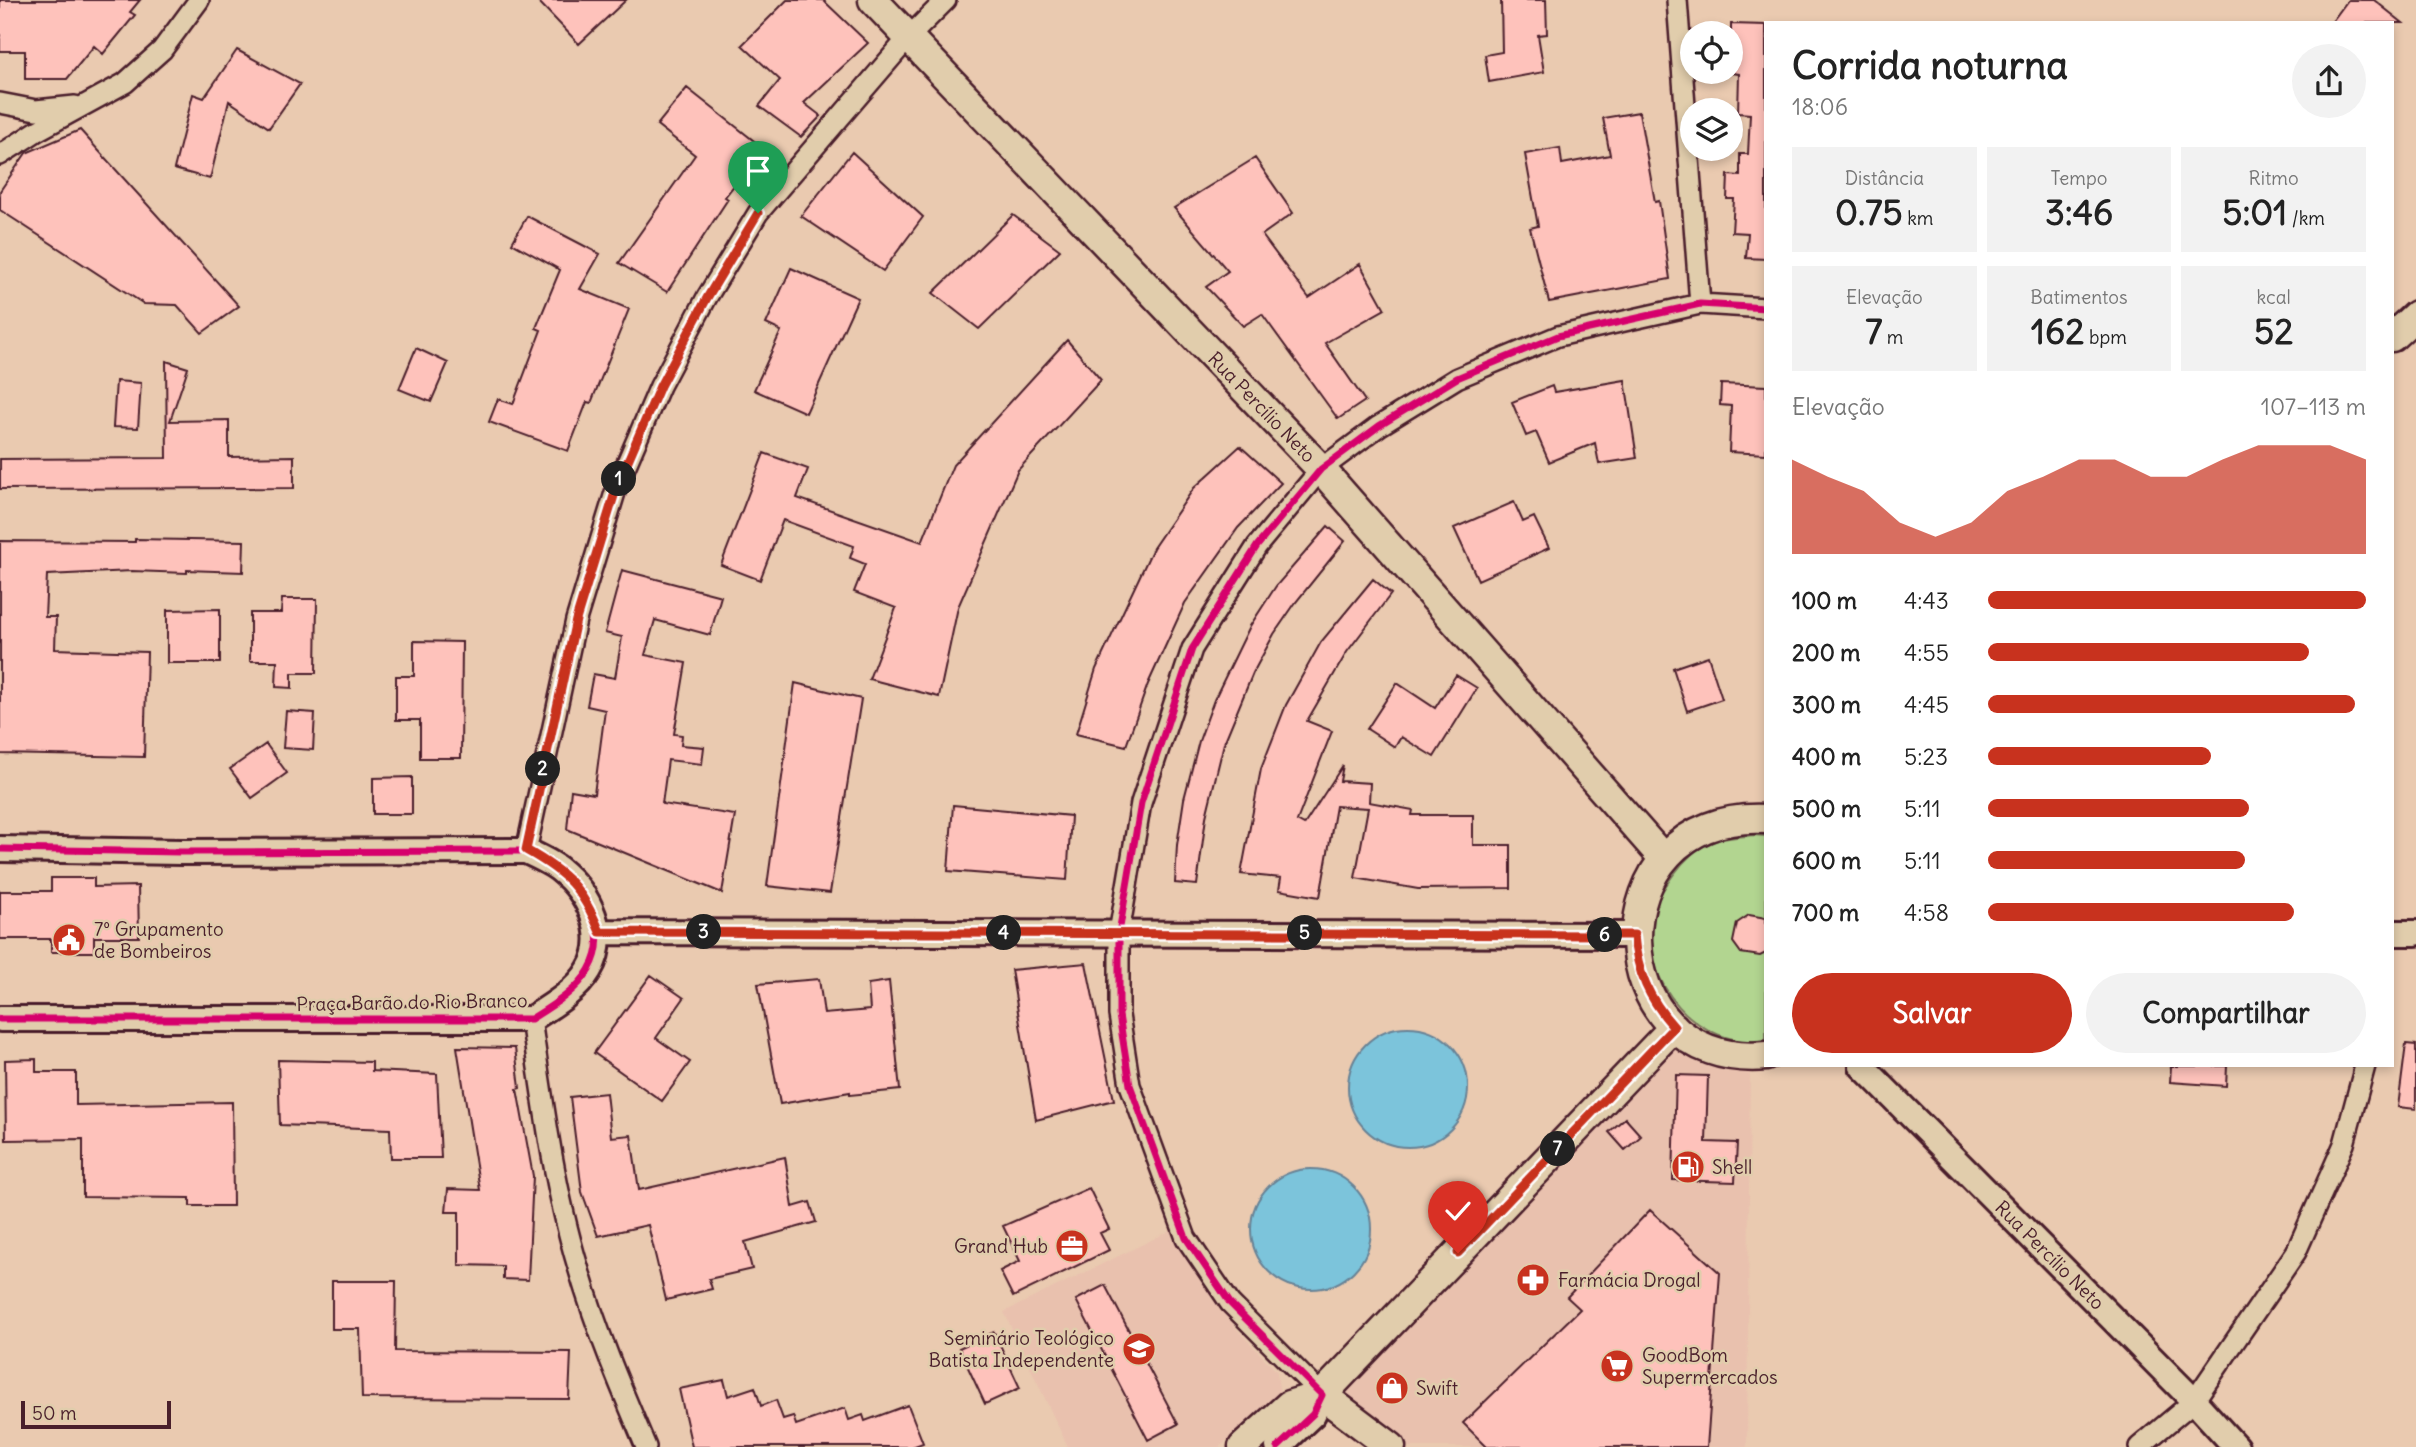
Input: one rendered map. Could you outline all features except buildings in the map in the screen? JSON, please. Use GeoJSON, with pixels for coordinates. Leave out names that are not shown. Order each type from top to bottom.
{"type":"FeatureCollection","features":[{"type":"Feature","properties":{"kind":"main road","name":"Rua Percílio Neto"},"geometry":{"type":"LineString","coordinates":[[873,0],[1321,469],[1664,859]]}},
{"type":"Feature","properties":{"kind":"main road"},"geometry":{"type":"LineString","coordinates":[[2394,335],[2416,315]]}},
{"type":"Feature","properties":{"kind":"main road"},"geometry":{"type":"LineString","coordinates":[[1764,819],[1744,818],[1715,825],[1687,838],[1664,859],[1642,894],[1634,935],[1636,960],[1644,985],[1657,1008],[1674,1027],[1697,1043],[1723,1054],[1764,1056]]}},
{"type":"Feature","properties":{"kind":"main road"},"geometry":{"type":"LineString","coordinates":[[1243,1447],[1289,1405],[1322,1395],[1674,1027]]}},
{"type":"Feature","properties":{"kind":"main road"},"geometry":{"type":"LineString","coordinates":[[1322,1395],[1391,1447]]}},
{"type":"Feature","properties":{"kind":"street"},"geometry":{"type":"LineString","coordinates":[[0,155],[125,83],[162,50],[199,0]]}},
{"type":"Feature","properties":{"kind":"street"},"geometry":{"type":"LineString","coordinates":[[526,850],[576,620],[617,486],[660,386],[707,298],[758,213],[908,38],[946,0]]}},
{"type":"Feature","properties":{"kind":"street"},"geometry":{"type":"LineString","coordinates":[[1677,0],[1700,304]]}},
{"type":"Feature","properties":{"kind":"street"},"geometry":{"type":"LineString","coordinates":[[0,103],[36,110],[86,104]]}},
{"type":"Feature","properties":{"kind":"street"},"geometry":{"type":"LineString","coordinates":[[1278,1447],[1313,1414],[1322,1395],[1230,1303],[1186,1237],[1130,1085],[1119,1015],[1119,933],[1141,803],[1192,649],[1257,546],[1321,469],[1379,426],[1457,379],[1558,336],[1700,304],[1764,308]]}},
{"type":"Feature","properties":{"kind":"street"},"geometry":{"type":"LineString","coordinates":[[0,849],[181,852],[526,850],[560,869],[588,903],[600,932],[1634,935]]}},
{"type":"Feature","properties":{"kind":"street","name":"Praça Barão do Rio Branco"},"geometry":{"type":"LineString","coordinates":[[0,1018],[531,1019],[560,1000],[590,970],[600,932]]}},
{"type":"Feature","properties":{"kind":"street"},"geometry":{"type":"LineString","coordinates":[[2394,933],[2416,933]]}},
{"type":"Feature","properties":{"kind":"street"},"geometry":{"type":"LineString","coordinates":[[531,1019],[554,1165],[577,1266],[609,1359],[646,1447]]}},
{"type":"Feature","properties":{"kind":"street","name":"Rua Percílio Neto"},"geometry":{"type":"LineString","coordinates":[[1863,1067],[2194,1401],[2236,1447]]}},
{"type":"Feature","properties":{"kind":"street"},"geometry":{"type":"LineString","coordinates":[[2139,1447],[2194,1401],[2296,1252],[2344,1144],[2365,1067]]}},
{"type":"Feature","properties":{"kind":"shaded area"},"geometry":{"type":"Polygon","coordinates":[[[1673,1035],[1694,1049],[1750,1069],[1747,1447],[1408,1447],[1335,1393],[1673,1035]]]}},
{"type":"Feature","properties":{"kind":"shaded area","name":"Seminário Teológico Batista Independente"},"geometry":{"type":"Polygon","coordinates":[[[1176,1228],[1205,1282],[1235,1327],[1277,1372],[1280,1397],[1219,1447],[1068,1447],[1004,1312],[1176,1228]]]}},
{"type":"Feature","properties":{"kind":"green space"},"geometry":{"type":"Polygon","coordinates":[[[1764,836],[1764,1040],[1741,1040],[1718,1034],[1697,1023],[1679,1007],[1665,987],[1655,965],[1650,941],[1653,911],[1678,869],[1697,850],[1724,839],[1764,836]]]}},
{"type":"Feature","properties":{"kind":"water"},"geometry":{"type":"Polygon","coordinates":[[[1408,1027],[1431,1032],[1450,1045],[1463,1064],[1468,1087],[1463,1110],[1450,1129],[1431,1142],[1408,1147],[1385,1142],[1366,1129],[1353,1110],[1348,1087],[1353,1064],[1366,1045],[1385,1032],[1408,1027]]]}},
{"type":"Feature","properties":{"kind":"water"},"geometry":{"type":"Polygon","coordinates":[[[1311,1169],[1334,1174],[1353,1187],[1366,1206],[1371,1229],[1366,1252],[1353,1271],[1334,1284],[1311,1289],[1288,1284],[1269,1271],[1256,1252],[1251,1229],[1256,1206],[1269,1187],[1288,1174],[1311,1169]]]}},
{"type":"Feature","properties":{"kind":"cycle path"},"geometry":{"type":"LineString","coordinates":[[1278,1447],[1313,1414],[1322,1395],[1230,1303],[1186,1238],[1130,1085],[1119,1015],[1119,933],[1141,803],[1192,649],[1257,546],[1321,469],[1379,426],[1457,378],[1558,336],[1700,304],[1764,308]]}},
{"type":"Feature","properties":{"kind":"cycle path"},"geometry":{"type":"LineString","coordinates":[[0,849],[181,852],[526,851],[548,862],[570,879],[587,902],[597,929],[595,957],[584,978],[563,998],[531,1019],[0,1019]]}},
{"type":"Feature","properties":{"kind":"place","name":"7º Grupamento de Bombeiros"},"geometry":{"type":"Point","coordinates":[69,940]}},
{"type":"Feature","properties":{"kind":"place","name":"Shell"},"geometry":{"type":"Point","coordinates":[1688,1167]}},
{"type":"Feature","properties":{"kind":"place","name":"Grand Hub"},"geometry":{"type":"Point","coordinates":[1072,1246]}},
{"type":"Feature","properties":{"kind":"place","name":"Farmácia Drogal"},"geometry":{"type":"Point","coordinates":[1533,1280]}},
{"type":"Feature","properties":{"kind":"place","name":"Seminário Teológico Batista Independente"},"geometry":{"type":"Point","coordinates":[1139,1349]}},
{"type":"Feature","properties":{"kind":"place","name":"GoodBom Supermercados"},"geometry":{"type":"Point","coordinates":[1617,1366]}},
{"type":"Feature","properties":{"kind":"place","name":"Swift"},"geometry":{"type":"Point","coordinates":[1392,1388]}},
{"type":"Feature","properties":{"kind":"route"},"geometry":{"type":"LineString","coordinates":[[758,213],[707,298],[660,386],[617,486],[576,620],[526,850],[560,869],[588,903],[600,932],[1634,935],[1636,960],[1644,985],[1657,1008],[1674,1027],[1458,1253]]}}]}
